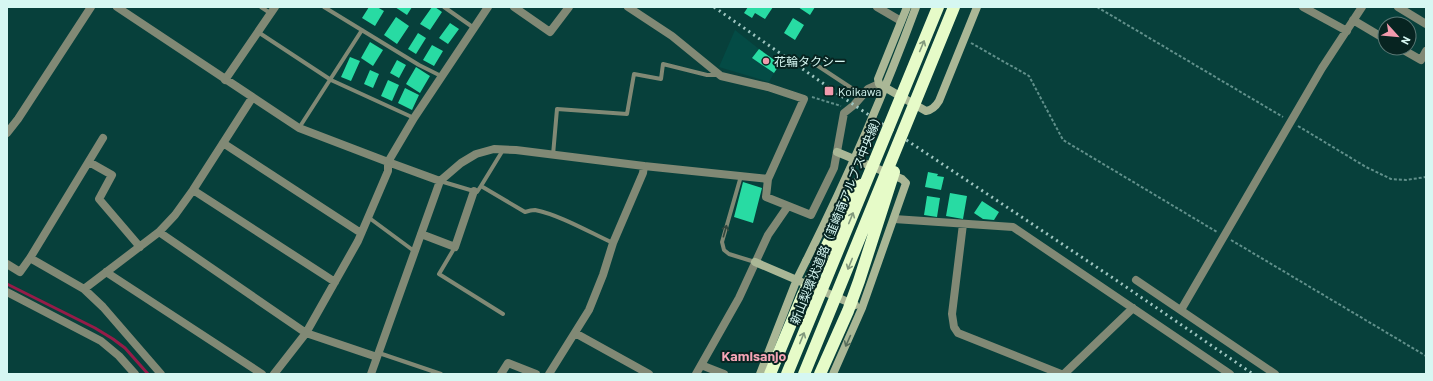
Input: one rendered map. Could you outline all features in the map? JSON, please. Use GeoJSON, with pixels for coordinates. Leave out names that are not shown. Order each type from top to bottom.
{"type":"FeatureCollection","features":[{"type":"Feature","properties":{"kind":"highway","name":"新山梨環状道路（韮崎南アルプス中央線）"},"geometry":{"type":"LineString","coordinates":[[787,374],[938,7]]}},
{"type":"Feature","properties":{"kind":"highway"},"geometry":{"type":"LineString","coordinates":[[804,374],[954,7]]}},
{"type":"Feature","properties":{"kind":"highway"},"geometry":{"type":"LineString","coordinates":[[770,374],[802,297],[913,68]]}},
{"type":"Feature","properties":{"kind":"highway"},"geometry":{"type":"LineString","coordinates":[[820,374],[848,311],[859,281],[925,75]]}},
{"type":"Feature","properties":{"kind":"street"},"geometry":{"type":"LineString","coordinates":[[7,134],[91,7]]}},
{"type":"Feature","properties":{"kind":"street"},"geometry":{"type":"LineString","coordinates":[[117,7],[299,128],[440,181]]}},
{"type":"Feature","properties":{"kind":"street"},"geometry":{"type":"LineString","coordinates":[[274,374],[306,333],[335,282],[361,233],[388,171],[388,162],[441,76],[488,7]]}},
{"type":"Feature","properties":{"kind":"street"},"geometry":{"type":"LineString","coordinates":[[514,7],[550,32],[569,7]]}},
{"type":"Feature","properties":{"kind":"street"},"geometry":{"type":"LineString","coordinates":[[628,7],[672,36],[720,76],[768,87],[804,99],[768,179],[766,196],[811,215],[834,168],[844,113],[868,89],[879,84]]}},
{"type":"Feature","properties":{"kind":"street"},"geometry":{"type":"LineString","coordinates":[[877,7],[902,22]]}},
{"type":"Feature","properties":{"kind":"street"},"geometry":{"type":"LineString","coordinates":[[879,84],[878,78],[881,69],[907,7]]}},
{"type":"Feature","properties":{"kind":"street"},"geometry":{"type":"LineString","coordinates":[[760,374],[797,279],[848,173],[916,7]]}},
{"type":"Feature","properties":{"kind":"street"},"geometry":{"type":"LineString","coordinates":[[879,84],[926,111],[936,106],[977,7]]}},
{"type":"Feature","properties":{"kind":"street"},"geometry":{"type":"LineString","coordinates":[[1303,7],[1346,31]]}},
{"type":"Feature","properties":{"kind":"street"},"geometry":{"type":"LineString","coordinates":[[1181,310],[1322,68],[1362,7]]}},
{"type":"Feature","properties":{"kind":"street"},"geometry":{"type":"LineString","coordinates":[[1398,7],[1426,24]]}},
{"type":"Feature","properties":{"kind":"street"},"geometry":{"type":"LineString","coordinates":[[225,80],[272,10]]}},
{"type":"Feature","properties":{"kind":"street"},"geometry":{"type":"LineString","coordinates":[[1353,20],[1377,34]]}},
{"type":"Feature","properties":{"kind":"street"},"geometry":{"type":"LineString","coordinates":[[1414,56],[1421,60],[1426,51]]}},
{"type":"Feature","properties":{"kind":"street"},"geometry":{"type":"LineString","coordinates":[[84,289],[159,232],[175,215],[194,190],[252,98]]}},
{"type":"Feature","properties":{"kind":"street"},"geometry":{"type":"LineString","coordinates":[[7,264],[20,272],[103,138]]}},
{"type":"Feature","properties":{"kind":"street"},"geometry":{"type":"LineString","coordinates":[[223,143],[361,233]]}},
{"type":"Feature","properties":{"kind":"street"},"geometry":{"type":"LineString","coordinates":[[371,374],[440,181],[460,163],[476,154],[494,149],[516,150],[644,166],[768,179]]}},
{"type":"Feature","properties":{"kind":"street"},"geometry":{"type":"LineString","coordinates":[[833,374],[862,308],[906,183],[902,179],[837,152]]}},
{"type":"Feature","properties":{"kind":"street"},"geometry":{"type":"LineString","coordinates":[[89,162],[112,175],[99,199],[140,246]]}},
{"type":"Feature","properties":{"kind":"street"},"geometry":{"type":"LineString","coordinates":[[549,374],[589,310],[603,275],[613,243],[643,173],[644,166]]}},
{"type":"Feature","properties":{"kind":"street"},"geometry":{"type":"LineString","coordinates":[[421,234],[455,247],[478,188]]}},
{"type":"Feature","properties":{"kind":"street"},"geometry":{"type":"LineString","coordinates":[[194,190],[335,282]]}},
{"type":"Feature","properties":{"kind":"street"},"geometry":{"type":"LineString","coordinates":[[696,374],[739,298],[768,235],[788,206]]}},
{"type":"Feature","properties":{"kind":"street"},"geometry":{"type":"LineString","coordinates":[[894,219],[1013,227],[1230,374]]}},
{"type":"Feature","properties":{"kind":"street"},"geometry":{"type":"LineString","coordinates":[[963,224],[952,314],[954,327],[958,333],[1061,374]]}},
{"type":"Feature","properties":{"kind":"street"},"geometry":{"type":"LineString","coordinates":[[159,232],[306,333],[378,355]]}},
{"type":"Feature","properties":{"kind":"street"},"geometry":{"type":"LineString","coordinates":[[30,258],[84,289],[103,307],[161,374]]}},
{"type":"Feature","properties":{"kind":"street"},"geometry":{"type":"LineString","coordinates":[[755,262],[862,308]]}},
{"type":"Feature","properties":{"kind":"street"},"geometry":{"type":"LineString","coordinates":[[106,272],[262,374]]}},
{"type":"Feature","properties":{"kind":"street"},"geometry":{"type":"LineString","coordinates":[[1136,280],[1275,374]]}},
{"type":"Feature","properties":{"kind":"street"},"geometry":{"type":"LineString","coordinates":[[7,292],[100,341],[119,356],[135,374]]}},
{"type":"Feature","properties":{"kind":"street"},"geometry":{"type":"LineString","coordinates":[[1064,374],[1133,308]]}},
{"type":"Feature","properties":{"kind":"street"},"geometry":{"type":"LineString","coordinates":[[575,333],[649,374]]}},
{"type":"Feature","properties":{"kind":"street"},"geometry":{"type":"LineString","coordinates":[[501,374],[508,363],[536,374]]}},
{"type":"Feature","properties":{"kind":"street"},"geometry":{"type":"LineString","coordinates":[[701,365],[724,374]]}},
{"type":"Feature","properties":{"kind":"lane"},"geometry":{"type":"LineString","coordinates":[[261,7],[272,10]]}},
{"type":"Feature","properties":{"kind":"lane"},"geometry":{"type":"LineString","coordinates":[[324,7],[419,66],[441,76]]}},
{"type":"Feature","properties":{"kind":"lane"},"geometry":{"type":"LineString","coordinates":[[444,7],[474,28]]}},
{"type":"Feature","properties":{"kind":"lane"},"geometry":{"type":"LineString","coordinates":[[299,128],[362,30]]}},
{"type":"Feature","properties":{"kind":"lane"},"geometry":{"type":"LineString","coordinates":[[258,32],[331,80],[414,118]]}},
{"type":"Feature","properties":{"kind":"lane"},"geometry":{"type":"LineString","coordinates":[[812,62],[862,95]]}},
{"type":"Feature","properties":{"kind":"lane"},"geometry":{"type":"LineString","coordinates":[[553,155],[557,109],[627,114],[634,74],[661,79],[663,64],[707,75],[720,76]]}},
{"type":"Feature","properties":{"kind":"lane"},"geometry":{"type":"LineString","coordinates":[[478,188],[504,149]]}},
{"type":"Feature","properties":{"kind":"lane"},"geometry":{"type":"LineString","coordinates":[[741,176],[722,242],[724,250],[729,254],[755,262]]}},
{"type":"Feature","properties":{"kind":"lane"},"geometry":{"type":"LineString","coordinates":[[440,181],[478,188],[526,212],[533,210],[555,217],[613,243]]}},
{"type":"Feature","properties":{"kind":"lane"},"geometry":{"type":"LineString","coordinates":[[368,217],[414,251]]}},
{"type":"Feature","properties":{"kind":"lane"},"geometry":{"type":"LineString","coordinates":[[455,247],[439,274],[503,314]]}},
{"type":"Feature","properties":{"kind":"lane"},"geometry":{"type":"LineString","coordinates":[[378,355],[441,374]]}},
{"type":"Feature","properties":{"kind":"path"},"geometry":{"type":"LineString","coordinates":[[1097,7],[1366,167],[1391,179],[1406,180],[1426,177]]}},
{"type":"Feature","properties":{"kind":"path"},"geometry":{"type":"LineString","coordinates":[[964,39],[1029,76],[1063,140],[1426,356]]}},
{"type":"Feature","properties":{"kind":"path"},"geometry":{"type":"LineString","coordinates":[[804,99],[809,96],[843,106],[848,110]]}},
{"type":"Feature","properties":{"kind":"shaded area"},"geometry":{"type":"Polygon","coordinates":[[[735,30],[759,49],[753,57],[774,73],[769,82],[719,67],[735,30]]]}},
{"type":"Feature","properties":{"kind":"building"},"geometry":{"type":"Polygon","coordinates":[[[369,7],[377,7],[384,11],[375,26],[362,18],[369,7]]]}},
{"type":"Feature","properties":{"kind":"building"},"geometry":{"type":"Polygon","coordinates":[[[395,7],[412,7],[407,15],[395,7]]]}},
{"type":"Feature","properties":{"kind":"building"},"geometry":{"type":"Polygon","coordinates":[[[432,7],[435,7],[442,12],[430,30],[420,24],[432,7]]]}},
{"type":"Feature","properties":{"kind":"building"},"geometry":{"type":"Polygon","coordinates":[[[748,7],[773,7],[765,19],[755,13],[752,18],[744,13],[748,7]]]}},
{"type":"Feature","properties":{"kind":"building"},"geometry":{"type":"Polygon","coordinates":[[[798,7],[815,7],[810,15],[798,7]]]}},
{"type":"Feature","properties":{"kind":"building"},"geometry":{"type":"Polygon","coordinates":[[[396,17],[409,26],[397,44],[384,35],[396,17]]]}},
{"type":"Feature","properties":{"kind":"building"},"geometry":{"type":"Polygon","coordinates":[[[793,18],[804,25],[795,40],[784,33],[793,18]]]}},
{"type":"Feature","properties":{"kind":"building"},"geometry":{"type":"Polygon","coordinates":[[[450,23],[459,29],[448,44],[439,38],[450,23]]]}},
{"type":"Feature","properties":{"kind":"building"},"geometry":{"type":"Polygon","coordinates":[[[418,33],[426,38],[416,54],[408,49],[418,33]]]}},
{"type":"Feature","properties":{"kind":"building"},"geometry":{"type":"Polygon","coordinates":[[[370,42],[383,50],[373,66],[361,58],[370,42]]]}},
{"type":"Feature","properties":{"kind":"building"},"geometry":{"type":"Polygon","coordinates":[[[432,45],[443,51],[434,66],[423,60],[432,45]]]}},
{"type":"Feature","properties":{"kind":"building","name":"花輪タクシー"},"geometry":{"type":"Polygon","coordinates":[[[759,49],[780,64],[774,73],[752,58],[759,49]]]}},
{"type":"Feature","properties":{"kind":"building"},"geometry":{"type":"Polygon","coordinates":[[[350,57],[360,61],[351,81],[341,77],[350,57]]]}},
{"type":"Feature","properties":{"kind":"building"},"geometry":{"type":"Polygon","coordinates":[[[397,60],[406,65],[399,78],[390,73],[397,60]]]}},
{"type":"Feature","properties":{"kind":"building"},"geometry":{"type":"Polygon","coordinates":[[[416,67],[430,76],[420,93],[406,84],[416,67]]]}},
{"type":"Feature","properties":{"kind":"building"},"geometry":{"type":"Polygon","coordinates":[[[370,70],[379,74],[373,88],[364,84],[370,70]]]}},
{"type":"Feature","properties":{"kind":"building"},"geometry":{"type":"Polygon","coordinates":[[[388,80],[399,85],[392,101],[381,96],[388,80]]]}},
{"type":"Feature","properties":{"kind":"building"},"geometry":{"type":"Polygon","coordinates":[[[405,88],[419,95],[412,110],[398,103],[405,88]]]}},
{"type":"Feature","properties":{"kind":"building"},"geometry":{"type":"Polygon","coordinates":[[[928,172],[944,177],[941,190],[925,187],[928,172]]]}},
{"type":"Feature","properties":{"kind":"building"},"geometry":{"type":"Polygon","coordinates":[[[743,182],[762,188],[753,223],[734,217],[743,182]]]}},
{"type":"Feature","properties":{"kind":"building"},"geometry":{"type":"Polygon","coordinates":[[[950,193],[967,196],[963,219],[946,216],[950,193]]]}},
{"type":"Feature","properties":{"kind":"building"},"geometry":{"type":"Polygon","coordinates":[[[927,196],[940,198],[937,217],[924,215],[927,196]]]}},
{"type":"Feature","properties":{"kind":"building"},"geometry":{"type":"Polygon","coordinates":[[[982,201],[999,212],[994,220],[983,219],[974,213],[982,201]]]}},
{"type":"Feature","properties":{"kind":"waterway"},"geometry":{"type":"LineString","coordinates":[[7,284],[95,328],[113,339],[125,348],[148,374]]}},
{"type":"Feature","properties":{"kind":"railway"},"geometry":{"type":"LineString","coordinates":[[714,7],[854,105],[1113,278],[1253,374]]}},
{"type":"Feature","properties":{"kind":"place","name":"花輪タクシー"},"geometry":{"type":"Point","coordinates":[766,61]}},
{"type":"Feature","properties":{"kind":"place","name":"Koikawa"},"geometry":{"type":"Point","coordinates":[829,91]}},
{"type":"Feature","properties":{"kind":"district","name":"Kamisanjo"},"geometry":{"type":"Point","coordinates":[754,355]}}]}
